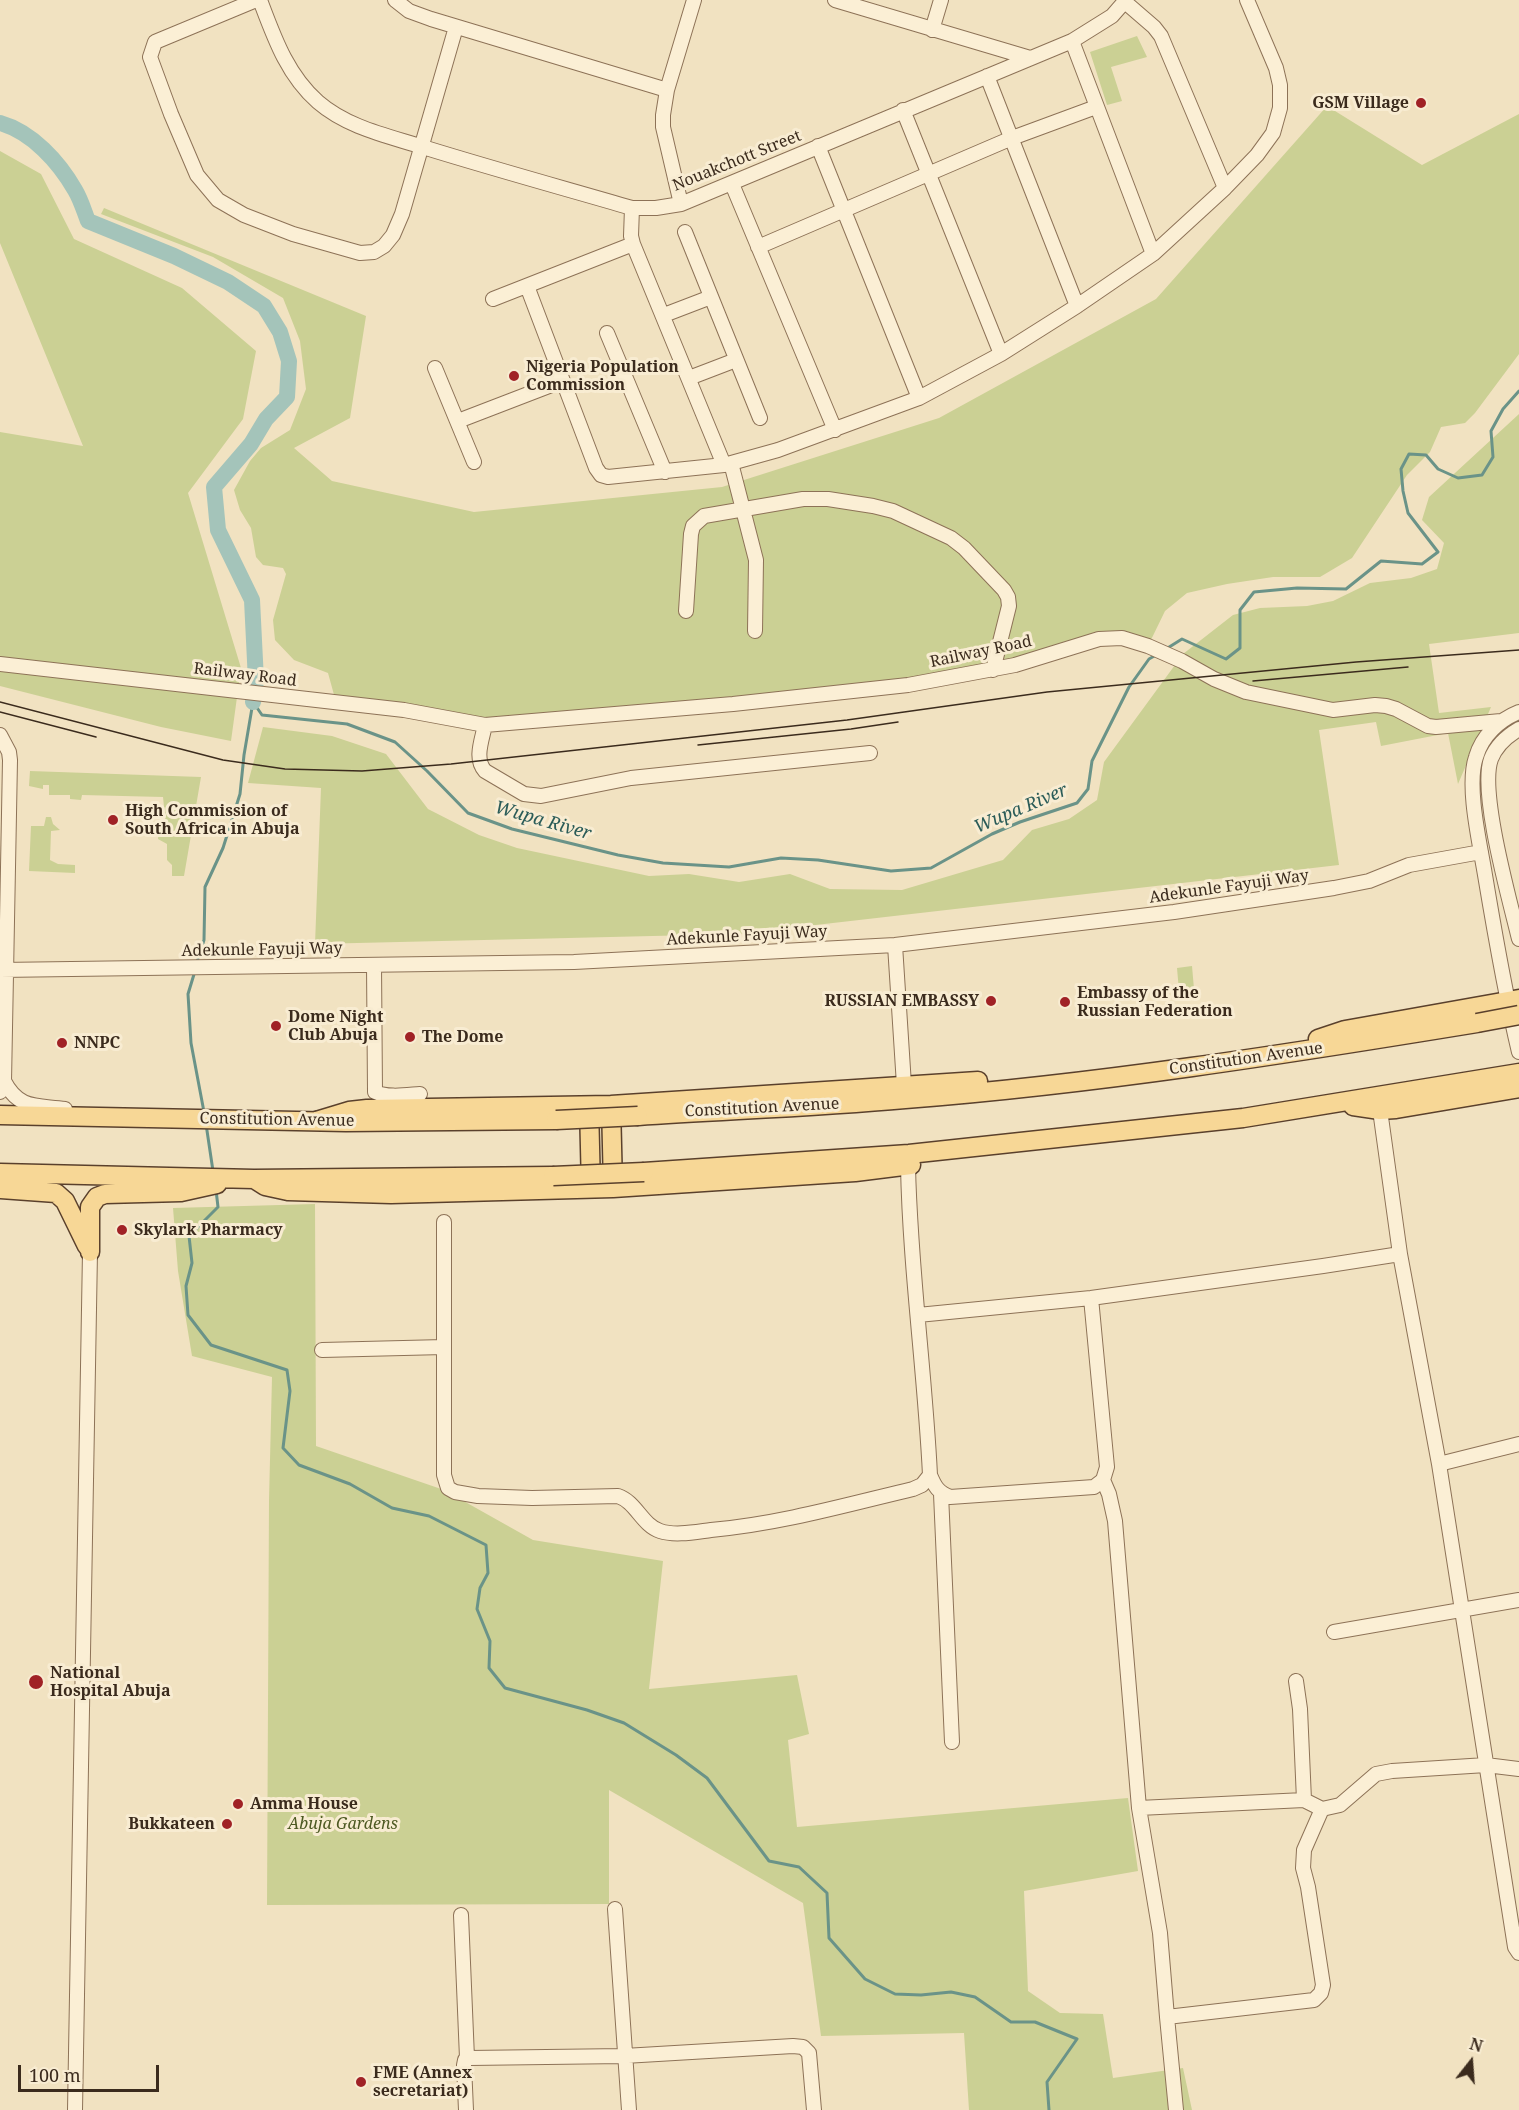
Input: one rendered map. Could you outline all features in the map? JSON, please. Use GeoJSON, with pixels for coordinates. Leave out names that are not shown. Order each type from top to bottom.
{"type":"FeatureCollection","features":[{"type":"Feature","properties":{"kind":"main road","name":"Constitution Avenue"},"geometry":{"type":"LineString","coordinates":[[0,1115],[456,1122],[638,1116],[905,1099],[1048,1085],[1264,1056],[1477,1023],[1515,1005]]}},
{"type":"Feature","properties":{"kind":"main road"},"geometry":{"type":"LineString","coordinates":[[1264,1056],[1346,1030],[1515,1005]]}},
{"type":"Feature","properties":{"kind":"main road"},"geometry":{"type":"LineString","coordinates":[[0,1173],[138,1184],[247,1178],[553,1176],[644,1172],[909,1154],[1243,1118],[1519,1073]]}},
{"type":"Feature","properties":{"kind":"main road"},"geometry":{"type":"LineString","coordinates":[[316,1121],[350,1111],[367,1109],[611,1105],[1002,1079],[1048,1085]]}},
{"type":"Feature","properties":{"kind":"main road"},"geometry":{"type":"LineString","coordinates":[[1333,1104],[1380,1110],[1519,1088]]}},
{"type":"Feature","properties":{"kind":"main road"},"geometry":{"type":"LineString","coordinates":[[611,1105],[613,1188]]}},
{"type":"Feature","properties":{"kind":"main road"},"geometry":{"type":"LineString","coordinates":[[589,1106],[591,1190]]}},
{"type":"Feature","properties":{"kind":"main road"},"geometry":{"type":"LineString","coordinates":[[247,1178],[265,1186],[288,1191],[391,1194],[591,1190],[855,1172],[908,1166],[1020,1141]]}},
{"type":"Feature","properties":{"kind":"main road"},"geometry":{"type":"LineString","coordinates":[[90,1251],[89,1212],[92,1203],[97,1197],[138,1184]]}},
{"type":"Feature","properties":{"kind":"main road"},"geometry":{"type":"LineString","coordinates":[[0,1189],[56,1192],[65,1202],[90,1251]]}},
{"type":"Feature","properties":{"kind":"street","name":"Nouakchott Street"},"geometry":{"type":"LineString","coordinates":[[258,0],[283,57],[297,78],[317,101],[340,118],[368,130],[421,147],[632,208],[656,208],[681,204],[732,184],[903,110],[1072,41],[1112,16],[1126,1]]}},
{"type":"Feature","properties":{"kind":"street"},"geometry":{"type":"LineString","coordinates":[[258,0],[155,42],[151,50],[150,57],[197,175],[218,200],[244,215],[293,234],[360,253],[374,252],[384,246],[398,225],[456,27]]}},
{"type":"Feature","properties":{"kind":"street"},"geometry":{"type":"LineString","coordinates":[[395,0],[409,11],[456,27],[667,90]]}},
{"type":"Feature","properties":{"kind":"street"},"geometry":{"type":"LineString","coordinates":[[681,204],[663,127],[667,90],[693,0]]}},
{"type":"Feature","properties":{"kind":"street"},"geometry":{"type":"LineString","coordinates":[[834,0],[1030,58]]}},
{"type":"Feature","properties":{"kind":"street"},"geometry":{"type":"LineString","coordinates":[[932,30],[941,0]]}},
{"type":"Feature","properties":{"kind":"street"},"geometry":{"type":"LineString","coordinates":[[528,286],[562,381],[596,468],[601,475],[608,477],[728,464],[778,450],[919,398],[1001,354],[1153,254],[1225,188],[1257,154],[1273,133],[1280,108],[1280,85],[1276,68],[1247,0]]}},
{"type":"Feature","properties":{"kind":"street"},"geometry":{"type":"LineString","coordinates":[[1126,1],[1161,36],[1225,188]]}},
{"type":"Feature","properties":{"kind":"street"},"geometry":{"type":"LineString","coordinates":[[1072,41],[1153,254]]}},
{"type":"Feature","properties":{"kind":"street"},"geometry":{"type":"LineString","coordinates":[[987,76],[1077,306]]}},
{"type":"Feature","properties":{"kind":"street"},"geometry":{"type":"LineString","coordinates":[[758,247],[1012,138],[1096,106]]}},
{"type":"Feature","properties":{"kind":"street"},"geometry":{"type":"LineString","coordinates":[[903,110],[1001,354]]}},
{"type":"Feature","properties":{"kind":"street"},"geometry":{"type":"LineString","coordinates":[[818,146],[919,398]]}},
{"type":"Feature","properties":{"kind":"street"},"geometry":{"type":"LineString","coordinates":[[732,184],[835,430]]}},
{"type":"Feature","properties":{"kind":"street"},"geometry":{"type":"LineString","coordinates":[[632,208],[633,244],[728,464],[743,508],[756,560],[755,631]]}},
{"type":"Feature","properties":{"kind":"street"},"geometry":{"type":"LineString","coordinates":[[685,232],[760,418]]}},
{"type":"Feature","properties":{"kind":"street"},"geometry":{"type":"LineString","coordinates":[[493,299],[633,244]]}},
{"type":"Feature","properties":{"kind":"street"},"geometry":{"type":"LineString","coordinates":[[664,315],[711,297]]}},
{"type":"Feature","properties":{"kind":"street"},"geometry":{"type":"LineString","coordinates":[[608,333],[665,472]]}},
{"type":"Feature","properties":{"kind":"street"},"geometry":{"type":"LineString","coordinates":[[689,378],[736,360]]}},
{"type":"Feature","properties":{"kind":"street"},"geometry":{"type":"LineString","coordinates":[[435,368],[474,462]]}},
{"type":"Feature","properties":{"kind":"street"},"geometry":{"type":"LineString","coordinates":[[458,420],[562,381]]}},
{"type":"Feature","properties":{"kind":"street"},"geometry":{"type":"LineString","coordinates":[[686,611],[691,534],[693,526],[704,516],[803,499],[850,502],[892,511],[951,538],[964,548],[1004,590],[1009,606],[993,669]]}},
{"type":"Feature","properties":{"kind":"street","name":"Railway Road"},"geometry":{"type":"LineString","coordinates":[[0,664],[404,710],[485,725],[733,704],[908,685],[1022,663],[1099,639],[1122,638],[1148,646],[1246,692],[1326,709],[1386,706],[1420,723],[1436,727],[1501,721]]}},
{"type":"Feature","properties":{"kind":"street"},"geometry":{"type":"LineString","coordinates":[[1519,712],[1501,721],[1486,737],[1476,755],[1472,771],[1481,852],[1515,1005],[1519,1052]]}},
{"type":"Feature","properties":{"kind":"street"},"geometry":{"type":"LineString","coordinates":[[485,725],[479,760],[481,767],[524,794],[532,796],[564,793],[631,778],[870,753]]}},
{"type":"Feature","properties":{"kind":"street"},"geometry":{"type":"LineString","coordinates":[[1519,729],[1504,740],[1491,759],[1488,790],[1519,939]]}},
{"type":"Feature","properties":{"kind":"street"},"geometry":{"type":"LineString","coordinates":[[0,735],[9,752],[2,1087],[24,1104],[82,1111],[99,1116]]}},
{"type":"Feature","properties":{"kind":"street","name":"Adekunle Fayuji Way"},"geometry":{"type":"LineString","coordinates":[[3,970],[574,962],[895,945],[1174,912],[1334,888],[1369,881],[1409,865],[1481,852]]}},
{"type":"Feature","properties":{"kind":"street"},"geometry":{"type":"LineString","coordinates":[[895,945],[904,1085]]}},
{"type":"Feature","properties":{"kind":"street"},"geometry":{"type":"LineString","coordinates":[[374,965],[375,1092],[390,1095],[420,1094]]}},
{"type":"Feature","properties":{"kind":"street"},"geometry":{"type":"LineString","coordinates":[[1380,1110],[1400,1254],[1439,1464],[1515,1947],[1519,1953]]}},
{"type":"Feature","properties":{"kind":"street"},"geometry":{"type":"LineString","coordinates":[[908,1166],[930,1475],[936,1489],[941,1494],[950,1497],[1094,1488],[1103,1480],[1107,1467],[1091,1298]]}},
{"type":"Feature","properties":{"kind":"street"},"geometry":{"type":"LineString","coordinates":[[444,1222],[444,1474],[448,1488],[455,1492],[495,1498],[618,1496],[633,1506],[654,1528],[661,1531],[688,1532],[740,1528],[834,1509],[917,1488],[930,1475]]}},
{"type":"Feature","properties":{"kind":"street"},"geometry":{"type":"LineString","coordinates":[[75,2110],[90,1251]]}},
{"type":"Feature","properties":{"kind":"street"},"geometry":{"type":"LineString","coordinates":[[918,1315],[1091,1298],[1400,1254]]}},
{"type":"Feature","properties":{"kind":"street"},"geometry":{"type":"LineString","coordinates":[[322,1350],[444,1347]]}},
{"type":"Feature","properties":{"kind":"street"},"geometry":{"type":"LineString","coordinates":[[1439,1464],[1519,1444]]}},
{"type":"Feature","properties":{"kind":"street"},"geometry":{"type":"LineString","coordinates":[[1103,1480],[1109,1494],[1115,1521],[1139,1808],[1160,1934],[1176,2110]]}},
{"type":"Feature","properties":{"kind":"street"},"geometry":{"type":"LineString","coordinates":[[941,1494],[952,1742]]}},
{"type":"Feature","properties":{"kind":"street"},"geometry":{"type":"LineString","coordinates":[[1334,1632],[1519,1600]]}},
{"type":"Feature","properties":{"kind":"street"},"geometry":{"type":"LineString","coordinates":[[1296,1681],[1300,1709],[1304,1800]]}},
{"type":"Feature","properties":{"kind":"street"},"geometry":{"type":"LineString","coordinates":[[1139,1808],[1304,1800],[1322,1809],[1340,1805],[1376,1774],[1486,1765],[1519,1769]]}},
{"type":"Feature","properties":{"kind":"street"},"geometry":{"type":"LineString","coordinates":[[1167,2017],[1314,2001],[1318,1998],[1323,1985],[1303,1868],[1304,1850],[1322,1809]]}},
{"type":"Feature","properties":{"kind":"street"},"geometry":{"type":"LineString","coordinates":[[615,1909],[628,2110]]}},
{"type":"Feature","properties":{"kind":"street"},"geometry":{"type":"LineString","coordinates":[[461,1915],[467,2058],[464,2065],[466,2110]]}},
{"type":"Feature","properties":{"kind":"street"},"geometry":{"type":"LineString","coordinates":[[467,2058],[624,2056],[803,2047],[809,2053],[814,2110]]}},
{"type":"Feature","properties":{"kind":"green space"},"geometry":{"type":"Polygon","coordinates":[[[1137,36],[1147,57],[1111,67],[1122,101],[1107,105],[1090,52],[1137,36]]]}},
{"type":"Feature","properties":{"kind":"green space"},"geometry":{"type":"Polygon","coordinates":[[[1327,106],[1422,165],[1519,114],[1519,354],[1465,423],[1441,427],[1430,452],[1407,475],[1352,558],[1320,577],[1273,577],[1187,593],[1165,611],[1148,646],[1122,638],[993,670],[485,725],[336,702],[328,673],[294,660],[275,640],[273,620],[286,574],[283,568],[263,565],[256,557],[251,528],[240,510],[234,490],[250,461],[261,448],[290,430],[306,389],[300,341],[283,298],[213,257],[101,214],[104,208],[366,316],[350,418],[294,448],[332,481],[474,512],[722,487],[939,418],[1156,299],[1327,106]]]}},
{"type":"Feature","properties":{"kind":"green space"},"geometry":{"type":"Polygon","coordinates":[[[0,151],[41,174],[74,239],[182,288],[256,351],[243,419],[188,493],[241,668],[231,741],[161,727],[0,686],[0,432],[83,446],[0,243],[0,151]]]}},
{"type":"Feature","properties":{"kind":"green space"},"geometry":{"type":"Polygon","coordinates":[[[1519,414],[1519,633],[1429,644],[1439,713],[1491,707],[1458,784],[1448,733],[1381,746],[1376,722],[1319,730],[1339,865],[737,934],[315,944],[321,788],[248,783],[263,727],[332,736],[386,754],[428,809],[479,835],[517,848],[649,876],[689,874],[739,882],[790,874],[830,889],[902,890],[1003,860],[1032,830],[1069,819],[1097,800],[1104,762],[1183,654],[1233,615],[1260,608],[1307,606],[1333,601],[1370,583],[1411,578],[1437,569],[1444,543],[1422,520],[1429,497],[1519,414]]]}},
{"type":"Feature","properties":{"kind":"green space"},"geometry":{"type":"Polygon","coordinates":[[[30,771],[201,777],[184,876],[172,876],[172,865],[167,860],[167,844],[158,839],[159,827],[166,826],[163,797],[82,795],[81,800],[70,799],[70,795],[49,795],[49,785],[43,785],[43,789],[29,786],[30,771]]]}},
{"type":"Feature","properties":{"kind":"green space"},"geometry":{"type":"Polygon","coordinates":[[[46,817],[51,817],[53,824],[60,830],[51,831],[50,860],[58,864],[75,865],[75,873],[29,871],[31,826],[44,826],[46,817]]]}},
{"type":"Feature","properties":{"kind":"green space"},"geometry":{"type":"Polygon","coordinates":[[[1192,966],[1194,989],[1179,991],[1177,968],[1192,966]]]}},
{"type":"Feature","properties":{"kind":"green space","name":"Abuja Gardens"},"geometry":{"type":"Polygon","coordinates":[[[315,1204],[316,1446],[444,1490],[533,1540],[663,1561],[649,1689],[797,1675],[809,1734],[788,1740],[797,1827],[1128,1798],[1138,1871],[1024,1891],[1028,1991],[1060,2013],[1103,2014],[1113,2078],[1183,2068],[1192,2110],[969,2110],[964,2033],[821,2036],[803,1903],[609,1790],[609,1904],[267,1905],[269,1501],[272,1377],[192,1356],[178,1271],[173,1208],[315,1204]]]}},
{"type":"Feature","properties":{"kind":"waterway"},"geometry":{"type":"LineString","coordinates":[[0,123],[23,133],[53,159],[75,190],[88,221],[174,256],[228,282],[264,306],[280,332],[289,361],[287,397],[266,419],[251,444],[214,487],[218,530],[252,600],[256,681],[253,702]]}},
{"type":"Feature","properties":{"kind":"waterway","name":"Wupa River"},"geometry":{"type":"LineString","coordinates":[[1166,649],[1182,639],[1226,659],[1240,648],[1240,610],[1254,592],[1297,588],[1346,589],[1381,561],[1422,564],[1438,552],[1408,513],[1401,469],[1409,454],[1426,455],[1438,469],[1458,478],[1482,475],[1493,457],[1491,431],[1503,409],[1519,391]]}},
{"type":"Feature","properties":{"kind":"waterway","name":"Wupa River"},"geometry":{"type":"LineString","coordinates":[[253,702],[262,715],[347,724],[395,742],[468,813],[512,829],[618,855],[663,863],[729,867],[781,858],[818,860],[891,871],[931,868],[992,834],[1077,803],[1088,789],[1092,761],[1129,687],[1149,659],[1156,655]]}},
{"type":"Feature","properties":{"kind":"waterway"},"geometry":{"type":"LineString","coordinates":[[197,962],[204,940],[205,887],[223,848],[240,794],[253,702]]}},
{"type":"Feature","properties":{"kind":"waterway"},"geometry":{"type":"LineString","coordinates":[[195,971],[188,994],[191,1043],[204,1112]]}},
{"type":"Feature","properties":{"kind":"waterway"},"geometry":{"type":"LineString","coordinates":[[206,1124],[213,1171]]}},
{"type":"Feature","properties":{"kind":"waterway"},"geometry":{"type":"LineString","coordinates":[[216,1190],[218,1207],[189,1236],[192,1263],[186,1286],[188,1315],[211,1345],[287,1370],[290,1391],[283,1448],[299,1465],[350,1484],[392,1508],[429,1516],[486,1545],[488,1573],[480,1588],[477,1609],[490,1641],[489,1668],[505,1688],[587,1710],[624,1723],[676,1755],[707,1778],[769,1861],[799,1867],[827,1893],[829,1938],[865,1979],[895,1994],[921,1995],[951,1992],[975,1997],[1011,2022],[1035,2022],[1077,2039],[1047,2082],[1049,2110]]}},
{"type":"Feature","properties":{"kind":"tram line"},"geometry":{"type":"LineString","coordinates":[[0,702],[223,760],[285,769],[362,771],[451,764],[847,720],[1047,692],[1356,662],[1519,650]]}},
{"type":"Feature","properties":{"kind":"tram line"},"geometry":{"type":"LineString","coordinates":[[1253,681],[1408,667]]}},
{"type":"Feature","properties":{"kind":"tram line"},"geometry":{"type":"LineString","coordinates":[[0,712],[96,737]]}},
{"type":"Feature","properties":{"kind":"tram line"},"geometry":{"type":"LineString","coordinates":[[698,745],[898,722]]}},
{"type":"Feature","properties":{"kind":"place","name":"GSM Village"},"geometry":{"type":"Point","coordinates":[1421,103]}},
{"type":"Feature","properties":{"kind":"place","name":"Nigeria Population Commission"},"geometry":{"type":"Point","coordinates":[514,376]}},
{"type":"Feature","properties":{"kind":"place","name":"High Commission of South Africa in Abuja"},"geometry":{"type":"Point","coordinates":[113,820]}},
{"type":"Feature","properties":{"kind":"place","name":"RUSSIAN EMBASSY"},"geometry":{"type":"Point","coordinates":[991,1001]}},
{"type":"Feature","properties":{"kind":"place","name":"Embassy of the Russian Federation"},"geometry":{"type":"Point","coordinates":[1065,1002]}},
{"type":"Feature","properties":{"kind":"place","name":"Dome Night Club Abuja"},"geometry":{"type":"Point","coordinates":[276,1026]}},
{"type":"Feature","properties":{"kind":"place","name":"The Dome"},"geometry":{"type":"Point","coordinates":[410,1037]}},
{"type":"Feature","properties":{"kind":"place","name":"NNPC"},"geometry":{"type":"Point","coordinates":[62,1043]}},
{"type":"Feature","properties":{"kind":"place","name":"Skylark Pharmacy"},"geometry":{"type":"Point","coordinates":[122,1230]}},
{"type":"Feature","properties":{"kind":"place","name":"National Hospital Abuja"},"geometry":{"type":"Point","coordinates":[36,1682]}},
{"type":"Feature","properties":{"kind":"place","name":"Amma House"},"geometry":{"type":"Point","coordinates":[238,1804]}},
{"type":"Feature","properties":{"kind":"place","name":"Bukkateen"},"geometry":{"type":"Point","coordinates":[227,1824]}},
{"type":"Feature","properties":{"kind":"place","name":"FME (Annex secretariat)"},"geometry":{"type":"Point","coordinates":[361,2082]}}]}
